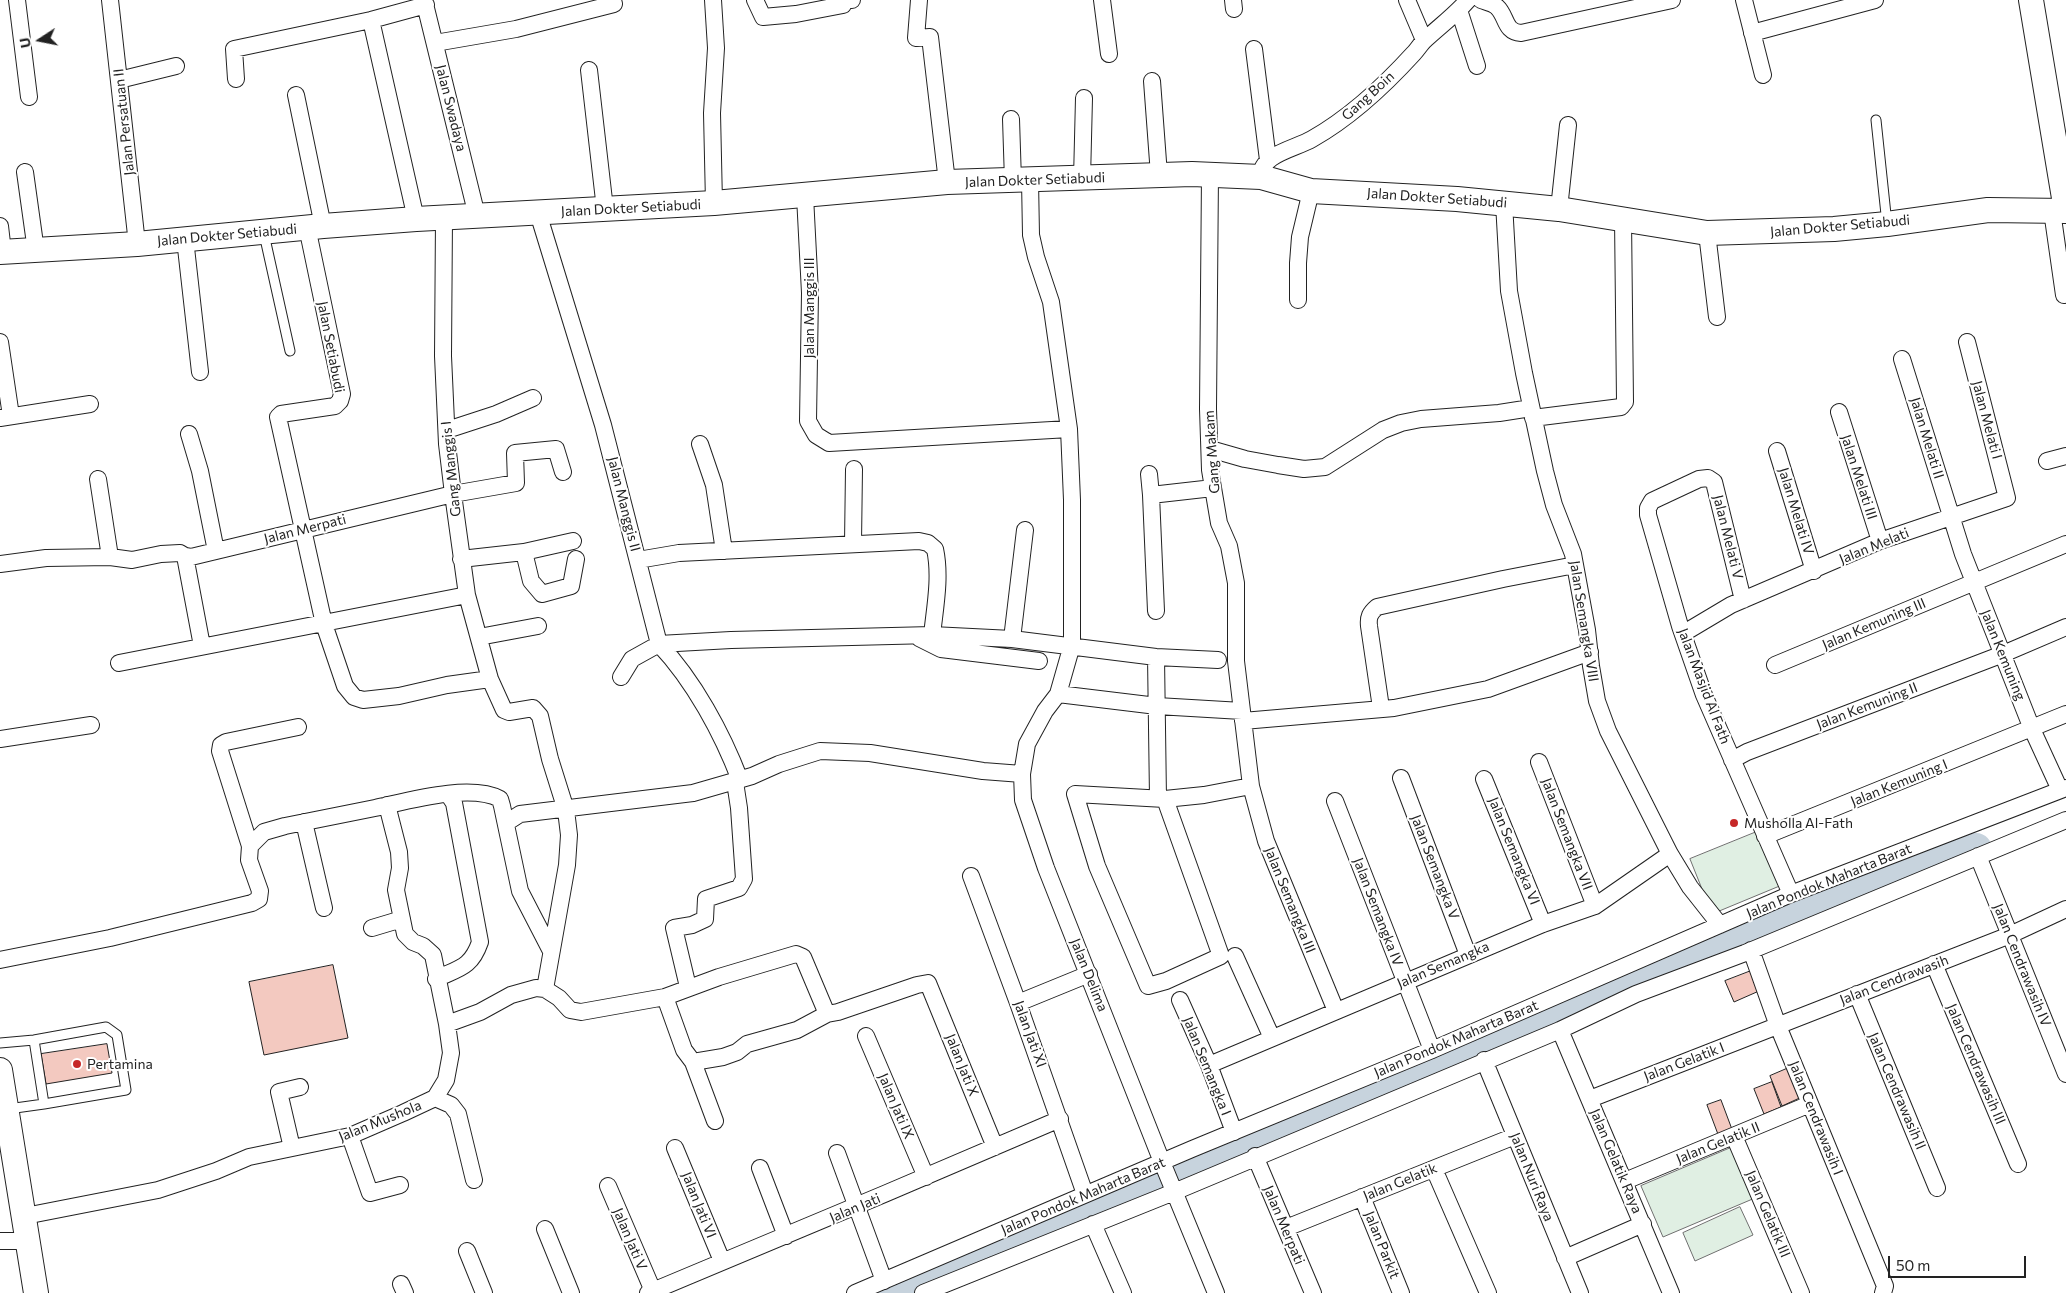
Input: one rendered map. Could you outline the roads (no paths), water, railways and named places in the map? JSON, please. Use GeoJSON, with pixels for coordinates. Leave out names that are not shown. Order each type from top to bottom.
{"type":"FeatureCollection","features":[{"type":"Feature","properties":{"kind":"street"},"geometry":{"type":"LineString","coordinates":[[17,0],[29,97]]}},
{"type":"Feature","properties":{"kind":"street","name":"Jalan Persatuan II"},"geometry":{"type":"LineString","coordinates":[[110,0],[137,244]]}},
{"type":"Feature","properties":{"kind":"street"},"geometry":{"type":"LineString","coordinates":[[435,43],[516,29],[614,4],[614,0]]}},
{"type":"Feature","properties":{"kind":"street"},"geometry":{"type":"LineString","coordinates":[[713,0],[716,48],[712,113],[714,203]]}},
{"type":"Feature","properties":{"kind":"street"},"geometry":{"type":"LineString","coordinates":[[755,0],[763,17],[796,14],[843,5],[845,0],[852,0]]}},
{"type":"Feature","properties":{"kind":"street"},"geometry":{"type":"LineString","coordinates":[[919,0],[916,38],[930,37],[947,182]]}},
{"type":"Feature","properties":{"kind":"street"},"geometry":{"type":"LineString","coordinates":[[1102,0],[1109,54]]}},
{"type":"Feature","properties":{"kind":"street"},"geometry":{"type":"LineString","coordinates":[[1407,0],[1424,40]]}},
{"type":"Feature","properties":{"kind":"street"},"geometry":{"type":"LineString","coordinates":[[1481,0],[1499,9],[1508,28],[1514,33],[1521,33],[1672,0]]}},
{"type":"Feature","properties":{"kind":"street"},"geometry":{"type":"LineString","coordinates":[[1744,0],[1763,76]]}},
{"type":"Feature","properties":{"kind":"street"},"geometry":{"type":"LineString","coordinates":[[1752,33],[1824,6],[1875,0]]}},
{"type":"Feature","properties":{"kind":"street"},"geometry":{"type":"LineString","coordinates":[[2031,0],[2061,210],[2064,295]]}},
{"type":"Feature","properties":{"kind":"street"},"geometry":{"type":"LineString","coordinates":[[236,79],[234,49],[372,20],[425,2]]}},
{"type":"Feature","properties":{"kind":"street","name":"Jalan Swadaya"},"geometry":{"type":"LineString","coordinates":[[425,2],[477,216]]}},
{"type":"Feature","properties":{"kind":"street"},"geometry":{"type":"LineString","coordinates":[[1464,5],[1477,66]]}},
{"type":"Feature","properties":{"kind":"street","name":"Gang Boin"},"geometry":{"type":"LineString","coordinates":[[1265,169],[1342,120],[1362,104],[1414,53],[1424,40],[1464,5]]}},
{"type":"Feature","properties":{"kind":"street"},"geometry":{"type":"LineString","coordinates":[[372,20],[416,219]]}},
{"type":"Feature","properties":{"kind":"street"},"geometry":{"type":"LineString","coordinates":[[1254,49],[1265,169]]}},
{"type":"Feature","properties":{"kind":"street"},"geometry":{"type":"LineString","coordinates":[[119,80],[176,66]]}},
{"type":"Feature","properties":{"kind":"street"},"geometry":{"type":"LineString","coordinates":[[589,70],[605,209]]}},
{"type":"Feature","properties":{"kind":"street"},"geometry":{"type":"LineString","coordinates":[[1152,80],[1160,175]]}},
{"type":"Feature","properties":{"kind":"street","name":"Jalan Setiabudi"},"geometry":{"type":"LineString","coordinates":[[296,95],[342,394],[340,401],[335,406],[281,414],[278,417],[304,530]]}},
{"type":"Feature","properties":{"kind":"street"},"geometry":{"type":"LineString","coordinates":[[1082,178],[1084,98]]}},
{"type":"Feature","properties":{"kind":"street"},"geometry":{"type":"LineString","coordinates":[[1010,119],[1031,235],[1036,257],[1051,302],[1069,430],[1072,500],[1072,645],[1058,694],[1242,716],[1394,708],[1488,689],[1590,652]]}},
{"type":"Feature","properties":{"kind":"street"},"geometry":{"type":"LineString","coordinates":[[1559,209],[1568,125]]}},
{"type":"Feature","properties":{"kind":"street","name":"Jalan Dokter Setiabudi"},"geometry":{"type":"LineString","coordinates":[[1,252],[137,244],[264,231],[416,219],[714,203],[947,182],[1210,174],[1265,169],[1311,191],[1372,193],[1504,203],[1623,218],[1707,232],[1791,231],[1887,224],[1988,210],[2061,210]]}},
{"type":"Feature","properties":{"kind":"street"},"geometry":{"type":"LineString","coordinates":[[25,172],[36,251]]}},
{"type":"Feature","properties":{"kind":"street","name":"Gang Makam"},"geometry":{"type":"LineString","coordinates":[[1210,174],[1210,449],[1213,488],[1219,523],[1230,546],[1236,583],[1236,661],[1251,786]]}},
{"type":"Feature","properties":{"kind":"street"},"geometry":{"type":"LineString","coordinates":[[1298,300],[1300,237],[1311,191]]}},
{"type":"Feature","properties":{"kind":"street","name":"Jalan Manggis III"},"geometry":{"type":"LineString","coordinates":[[804,196],[811,319],[808,421],[816,435],[829,443],[1069,430]]}},
{"type":"Feature","properties":{"kind":"street","name":"Jalan Semangka VIII"},"geometry":{"type":"LineString","coordinates":[[1504,203],[1509,291],[1532,413],[1550,488],[1576,565],[1597,701],[1608,731],[1670,854],[1690,888],[1720,925]]}},
{"type":"Feature","properties":{"kind":"street","name":"Jalan Manggis II"},"geometry":{"type":"LineString","coordinates":[[538,213],[604,425],[659,644],[679,666],[690,682],[731,755],[738,781],[744,879],[739,888],[706,899],[705,919],[692,925],[674,928],[688,987]]}},
{"type":"Feature","properties":{"kind":"street","name":"Gang Manggis I"},"geometry":{"type":"LineString","coordinates":[[444,218],[443,356],[447,430],[453,494],[467,595],[490,679],[506,712],[529,707],[537,711],[540,716],[550,760],[566,810]]}},
{"type":"Feature","properties":{"kind":"street"},"geometry":{"type":"LineString","coordinates":[[1210,449],[1245,459],[1304,469],[1324,467],[1383,430],[1401,423],[1421,419],[1499,413],[1532,413],[1621,407],[1625,402],[1623,218]]}},
{"type":"Feature","properties":{"kind":"street"},"geometry":{"type":"LineString","coordinates":[[0,226],[1,252]]}},
{"type":"Feature","properties":{"kind":"street"},"geometry":{"type":"LineString","coordinates":[[1707,232],[1717,316]]}},
{"type":"Feature","properties":{"kind":"street"},"geometry":{"type":"LineString","coordinates":[[185,239],[200,372]]}},
{"type":"Feature","properties":{"kind":"street"},"geometry":{"type":"LineString","coordinates":[[0,342],[5,417],[90,404]]}},
{"type":"Feature","properties":{"kind":"street","name":"Jalan Melati I"},"geometry":{"type":"LineString","coordinates":[[1967,342],[2007,498]]}},
{"type":"Feature","properties":{"kind":"street","name":"Jalan Melati II"},"geometry":{"type":"LineString","coordinates":[[1902,358],[1951,518]]}},
{"type":"Feature","properties":{"kind":"street"},"geometry":{"type":"LineString","coordinates":[[447,430],[496,414],[533,398]]}},
{"type":"Feature","properties":{"kind":"street","name":"Jalan Melati III"},"geometry":{"type":"LineString","coordinates":[[1839,412],[1880,541]]}},
{"type":"Feature","properties":{"kind":"street"},"geometry":{"type":"LineString","coordinates":[[189,434],[200,470],[216,552]]}},
{"type":"Feature","properties":{"kind":"street"},"geometry":{"type":"LineString","coordinates":[[700,444],[714,484],[724,551]]}},
{"type":"Feature","properties":{"kind":"street","name":"Jalan Merpati"},"geometry":{"type":"LineString","coordinates":[[0,564],[46,558],[110,557],[132,560],[180,552],[185,556],[191,557],[216,552],[453,494],[516,483],[515,453],[556,448],[563,472]]}},
{"type":"Feature","properties":{"kind":"street","name":"Jalan Melati IV"},"geometry":{"type":"LineString","coordinates":[[1777,452],[1814,571]]}},
{"type":"Feature","properties":{"kind":"street"},"geometry":{"type":"LineString","coordinates":[[2046,461],[2066,456]]}},
{"type":"Feature","properties":{"kind":"street"},"geometry":{"type":"LineString","coordinates":[[853,543],[854,469]]}},
{"type":"Feature","properties":{"kind":"street"},"geometry":{"type":"LineString","coordinates":[[1149,474],[1152,495],[1156,611]]}},
{"type":"Feature","properties":{"kind":"street","name":"Jalan Melati V"},"geometry":{"type":"LineString","coordinates":[[1652,501],[1699,479],[1708,478],[1714,482],[1743,600]]}},
{"type":"Feature","properties":{"kind":"street"},"geometry":{"type":"LineString","coordinates":[[98,479],[110,557]]}},
{"type":"Feature","properties":{"kind":"street"},"geometry":{"type":"LineString","coordinates":[[1152,495],[1213,488]]}},
{"type":"Feature","properties":{"kind":"street","name":"Jalan Melati"},"geometry":{"type":"LineString","coordinates":[[1684,633],[1731,605],[1814,571],[1880,541],[2007,498]]}},
{"type":"Feature","properties":{"kind":"street","name":"Jalan Masjid Al Fath"},"geometry":{"type":"LineString","coordinates":[[1652,501],[1648,508],[1648,516],[1680,626],[1704,694],[1791,894]]}},
{"type":"Feature","properties":{"kind":"street","name":"Jalan Kemuning"},"geometry":{"type":"LineString","coordinates":[[1951,518],[1973,582],[2032,729],[2063,789]]}},
{"type":"Feature","properties":{"kind":"street"},"geometry":{"type":"LineString","coordinates":[[304,530],[324,624],[345,686],[354,697],[363,700],[399,696],[447,685],[490,679]]}},
{"type":"Feature","properties":{"kind":"street"},"geometry":{"type":"LineString","coordinates":[[1012,639],[1025,530]]}},
{"type":"Feature","properties":{"kind":"street"},"geometry":{"type":"LineString","coordinates":[[461,559],[524,552],[573,541]]}},
{"type":"Feature","properties":{"kind":"street"},"geometry":{"type":"LineString","coordinates":[[638,560],[679,553],[853,543],[919,541],[928,543],[935,549],[937,559],[937,591],[932,635]]}},
{"type":"Feature","properties":{"kind":"street","name":"Jalan Kemuning III"},"geometry":{"type":"LineString","coordinates":[[1775,665],[2066,544]]}},
{"type":"Feature","properties":{"kind":"street"},"geometry":{"type":"LineString","coordinates":[[524,552],[530,581],[542,594],[571,586],[576,559]]}},
{"type":"Feature","properties":{"kind":"street"},"geometry":{"type":"LineString","coordinates":[[185,556],[202,646]]}},
{"type":"Feature","properties":{"kind":"street"},"geometry":{"type":"LineString","coordinates":[[1381,708],[1368,618],[1377,607],[1576,565]]}},
{"type":"Feature","properties":{"kind":"street"},"geometry":{"type":"LineString","coordinates":[[119,663],[467,595]]}},
{"type":"Feature","properties":{"kind":"street"},"geometry":{"type":"LineString","coordinates":[[479,637],[538,626]]}},
{"type":"Feature","properties":{"kind":"street","name":"Jalan Kemuning II"},"geometry":{"type":"LineString","coordinates":[[1732,760],[1747,752],[2003,654],[2066,627]]}},
{"type":"Feature","properties":{"kind":"street"},"geometry":{"type":"LineString","coordinates":[[914,635],[941,649],[1039,661]]}},
{"type":"Feature","properties":{"kind":"street"},"geometry":{"type":"LineString","coordinates":[[621,678],[632,659],[659,644],[914,635],[1012,639],[1156,657],[1218,660]]}},
{"type":"Feature","properties":{"kind":"street"},"geometry":{"type":"LineString","coordinates":[[1156,657],[1162,798],[1221,956],[1166,981],[1148,986],[1097,866],[1075,794],[1162,798],[1204,795],[1251,786]]}},
{"type":"Feature","properties":{"kind":"street","name":"Jalan Delima"},"geometry":{"type":"LineString","coordinates":[[1058,694],[1045,711],[1027,744],[1022,774],[1023,800],[1031,827],[1216,1293]]}},
{"type":"Feature","properties":{"kind":"street","name":"Jalan Kemuning I"},"geometry":{"type":"LineString","coordinates":[[1765,836],[2066,714]]}},
{"type":"Feature","properties":{"kind":"street"},"geometry":{"type":"LineString","coordinates":[[0,739],[91,725]]}},
{"type":"Feature","properties":{"kind":"street"},"geometry":{"type":"LineString","coordinates":[[0,960],[110,938],[252,903],[259,899],[260,891],[249,860],[250,846],[220,751],[221,745],[226,742],[298,727]]}},
{"type":"Feature","properties":{"kind":"street"},"geometry":{"type":"LineString","coordinates":[[506,823],[520,814],[566,810],[693,792],[738,781],[779,764],[820,751],[870,753],[983,771],[1022,774]]}},
{"type":"Feature","properties":{"kind":"street","name":"Jalan Semangka VII"},"geometry":{"type":"LineString","coordinates":[[1539,762],[1595,906]]}},
{"type":"Feature","properties":{"kind":"street","name":"Jalan Semangka V"},"geometry":{"type":"LineString","coordinates":[[1401,778],[1468,955]]}},
{"type":"Feature","properties":{"kind":"street","name":"Jalan Semangka VI"},"geometry":{"type":"LineString","coordinates":[[1484,779],[1543,924]]}},
{"type":"Feature","properties":{"kind":"street","name":"Jalan Semangka III"},"geometry":{"type":"LineString","coordinates":[[1251,786],[1266,840],[1336,1011]]}},
{"type":"Feature","properties":{"kind":"street","name":"Jalan Pondok Maharta Barat"},"geometry":{"type":"LineString","coordinates":[[923,1293],[1093,1224],[1169,1178],[1234,1132],[1432,1050],[1791,894],[2063,789]]}},
{"type":"Feature","properties":{"kind":"street"},"geometry":{"type":"LineString","coordinates":[[250,846],[264,832],[304,822],[448,794],[494,795],[500,798],[520,891],[551,951]]}},
{"type":"Feature","properties":{"kind":"street"},"geometry":{"type":"LineString","coordinates":[[436,979],[469,964],[476,955],[480,942],[454,803],[448,794]]}},
{"type":"Feature","properties":{"kind":"street","name":"Jalan Semangka IV"},"geometry":{"type":"LineString","coordinates":[[1335,801],[1432,1050]]}},
{"type":"Feature","properties":{"kind":"street","name":"Jalan Mushola"},"geometry":{"type":"LineString","coordinates":[[25,1216],[158,1190],[216,1171],[249,1157],[350,1136],[435,1098],[446,1080],[450,1053],[446,1024],[433,955],[423,946],[413,942],[405,934],[396,890],[400,868],[399,852],[387,805]]}},
{"type":"Feature","properties":{"kind":"street"},"geometry":{"type":"LineString","coordinates":[[544,989],[569,850],[566,810]]}},
{"type":"Feature","properties":{"kind":"street","name":"Jalan Pondok Maharta Barat"},"geometry":{"type":"LineString","coordinates":[[855,1293],[1085,1194],[1169,1178],[1256,1156],[1560,1030],[1636,994],[1751,950],[2066,820]]}},
{"type":"Feature","properties":{"kind":"street"},"geometry":{"type":"LineString","coordinates":[[304,822],[324,908]]}},
{"type":"Feature","properties":{"kind":"street","name":"Jalan Semangka"},"geometry":{"type":"LineString","coordinates":[[1209,1065],[1404,981],[1543,924],[1595,906],[1670,854]]}},
{"type":"Feature","properties":{"kind":"street","name":"Jalan Cendrawasih IV"},"geometry":{"type":"LineString","coordinates":[[1978,856],[2066,1074]]}},
{"type":"Feature","properties":{"kind":"street","name":"Jalan Jati XI"},"geometry":{"type":"LineString","coordinates":[[971,876],[1060,1119],[1085,1194]]}},
{"type":"Feature","properties":{"kind":"street","name":"Jalan Cendrawasih"},"geometry":{"type":"LineString","coordinates":[[1778,1026],[2010,935],[2066,910]]}},
{"type":"Feature","properties":{"kind":"street"},"geometry":{"type":"LineString","coordinates":[[372,928],[402,919]]}},
{"type":"Feature","properties":{"kind":"street","name":"Jalan Cendrawasih I"},"geometry":{"type":"LineString","coordinates":[[1751,950],[1778,1026],[1884,1289]]}},
{"type":"Feature","properties":{"kind":"street"},"geometry":{"type":"LineString","coordinates":[[446,1024],[480,1012],[511,995],[536,988],[544,989],[559,998],[570,1010],[581,1012],[665,997],[688,987],[796,954],[802,958],[828,1014],[797,1030],[747,1044],[737,1052],[723,1057],[693,1062]]}},
{"type":"Feature","properties":{"kind":"street"},"geometry":{"type":"LineString","coordinates":[[1235,956],[1272,1038]]}},
{"type":"Feature","properties":{"kind":"street","name":"Jalan Cendrawasih III"},"geometry":{"type":"LineString","coordinates":[[1934,964],[2018,1164]]}},
{"type":"Feature","properties":{"kind":"street"},"geometry":{"type":"LineString","coordinates":[[1018,1003],[1090,974]]}},
{"type":"Feature","properties":{"kind":"street","name":"Jalan Jati X"},"geometry":{"type":"LineString","coordinates":[[828,1014],[928,983],[995,1148]]}},
{"type":"Feature","properties":{"kind":"street","name":"Jalan Cendrawasih II"},"geometry":{"type":"LineString","coordinates":[[1857,994],[1937,1188]]}},
{"type":"Feature","properties":{"kind":"street"},"geometry":{"type":"LineString","coordinates":[[665,997],[684,1050],[693,1062],[715,1121]]}},
{"type":"Feature","properties":{"kind":"street","name":"Jalan Semangka I"},"geometry":{"type":"LineString","coordinates":[[1180,1000],[1209,1065],[1234,1132]]}},
{"type":"Feature","properties":{"kind":"street","name":"Jalan Gelatik I"},"geometry":{"type":"LineString","coordinates":[[1590,1099],[1778,1026]]}},
{"type":"Feature","properties":{"kind":"street","name":"Jalan Gelatik Raya"},"geometry":{"type":"LineString","coordinates":[[1560,1030],[1671,1293]]}},
{"type":"Feature","properties":{"kind":"street","name":"Jalan Jati IX"},"geometry":{"type":"LineString","coordinates":[[866,1036],[926,1177]]}},
{"type":"Feature","properties":{"kind":"street","name":"Jalan Nuri Raya"},"geometry":{"type":"LineString","coordinates":[[1484,1060],[1580,1293]]}},
{"type":"Feature","properties":{"kind":"street"},"geometry":{"type":"LineString","coordinates":[[0,1070],[36,1293]]}},
{"type":"Feature","properties":{"kind":"street"},"geometry":{"type":"LineString","coordinates":[[292,1148],[279,1092],[300,1087]]}},
{"type":"Feature","properties":{"kind":"street"},"geometry":{"type":"LineString","coordinates":[[435,1098],[451,1105],[458,1114],[474,1180]]}},
{"type":"Feature","properties":{"kind":"street","name":"Jalan Gelatik II"},"geometry":{"type":"LineString","coordinates":[[1625,1181],[1810,1104]]}},
{"type":"Feature","properties":{"kind":"street","name":"Jalan Jati"},"geometry":{"type":"LineString","coordinates":[[650,1292],[857,1207],[1060,1119]]}},
{"type":"Feature","properties":{"kind":"street"},"geometry":{"type":"LineString","coordinates":[[350,1136],[370,1193],[400,1185]]}},
{"type":"Feature","properties":{"kind":"street","name":"Jalan Gelatik"},"geometry":{"type":"LineString","coordinates":[[1286,1228],[1515,1136]]}},
{"type":"Feature","properties":{"kind":"street","name":"Jalan Gelatik III"},"geometry":{"type":"LineString","coordinates":[[1734,1136],[1801,1293]]}},
{"type":"Feature","properties":{"kind":"street","name":"Jalan Jati VI"},"geometry":{"type":"LineString","coordinates":[[676,1148],[722,1261]]}},
{"type":"Feature","properties":{"kind":"street"},"geometry":{"type":"LineString","coordinates":[[837,1154],[884,1282]]}},
{"type":"Feature","properties":{"kind":"street","name":"Jalan Merpati"},"geometry":{"type":"LineString","coordinates":[[1256,1156],[1313,1293]]}},
{"type":"Feature","properties":{"kind":"street"},"geometry":{"type":"LineString","coordinates":[[760,1168],[786,1236]]}},
{"type":"Feature","properties":{"kind":"street"},"geometry":{"type":"LineString","coordinates":[[1434,1169],[1488,1293]]}},
{"type":"Feature","properties":{"kind":"street","name":"Jalan Jati V"},"geometry":{"type":"LineString","coordinates":[[608,1186],[650,1292]]}},
{"type":"Feature","properties":{"kind":"street","name":"Jalan Parkit"},"geometry":{"type":"LineString","coordinates":[[1362,1197],[1401,1293]]}},
{"type":"Feature","properties":{"kind":"street"},"geometry":{"type":"LineString","coordinates":[[1093,1224],[1123,1293]]}},
{"type":"Feature","properties":{"kind":"street"},"geometry":{"type":"LineString","coordinates":[[1565,1258],[1643,1224]]}},
{"type":"Feature","properties":{"kind":"street"},"geometry":{"type":"LineString","coordinates":[[545,1229],[571,1293]]}},
{"type":"Feature","properties":{"kind":"street"},"geometry":{"type":"LineString","coordinates":[[0,1241],[28,1241]]}},
{"type":"Feature","properties":{"kind":"street"},"geometry":{"type":"LineString","coordinates":[[467,1251],[484,1293]]}},
{"type":"Feature","properties":{"kind":"lane"},"geometry":{"type":"LineString","coordinates":[[1876,120],[1887,224]]}},
{"type":"Feature","properties":{"kind":"lane"},"geometry":{"type":"LineString","coordinates":[[264,231],[290,351]]}},
{"type":"Feature","properties":{"kind":"lane"},"geometry":{"type":"LineString","coordinates":[[0,1043],[34,1040],[106,1027],[113,1030],[117,1035],[126,1090],[44,1104],[6,1115]]}},
{"type":"Feature","properties":{"kind":"lane"},"geometry":{"type":"LineString","coordinates":[[34,1040],[44,1104]]}},
{"type":"Feature","properties":{"kind":"waterway"},"geometry":{"type":"LineString","coordinates":[[894,1293],[1282,1133],[1730,941],[1976,849]]}},
{"type":"Feature","properties":{"kind":"place","name":"Musholla Al-Fath"},"geometry":{"type":"Point","coordinates":[1734,823]}},
{"type":"Feature","properties":{"kind":"place","name":"Pertamina"},"geometry":{"type":"Point","coordinates":[77,1064]}}]}
